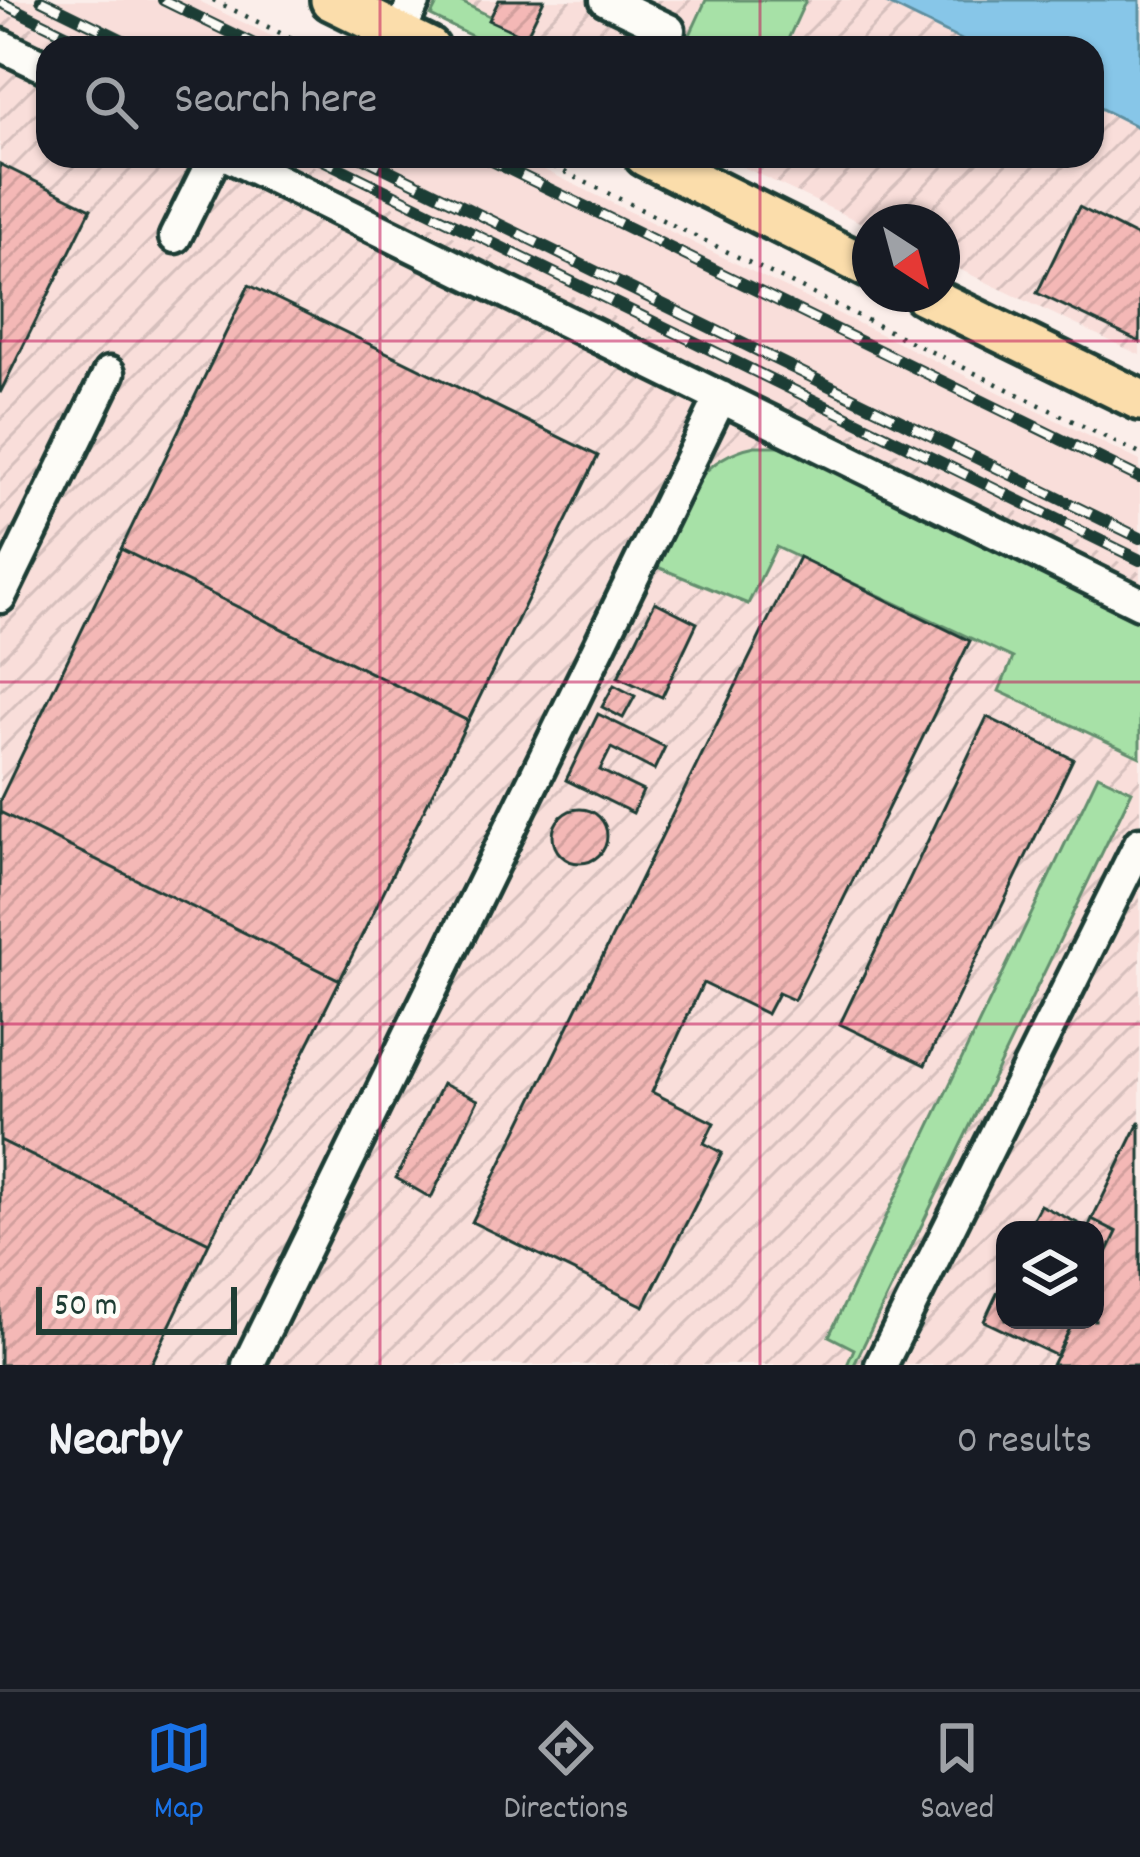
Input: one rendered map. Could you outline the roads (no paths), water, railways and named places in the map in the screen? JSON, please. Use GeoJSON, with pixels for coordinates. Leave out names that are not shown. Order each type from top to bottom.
{"type":"FeatureCollection","features":[{"type":"Feature","properties":{"kind":"main road"},"geometry":{"type":"LineString","coordinates":[[331,0],[414,27]]}},
{"type":"Feature","properties":{"kind":"main road"},"geometry":{"type":"LineString","coordinates":[[669,168],[852,259]]}},
{"type":"Feature","properties":{"kind":"main road"},"geometry":{"type":"LineString","coordinates":[[960,312],[1140,400]]}},
{"type":"Feature","properties":{"kind":"lane"},"geometry":{"type":"LineString","coordinates":[[606,0],[669,30],[666,36]]}},
{"type":"Feature","properties":{"kind":"lane"},"geometry":{"type":"LineString","coordinates":[[0,45],[36,62]]}},
{"type":"Feature","properties":{"kind":"lane"},"geometry":{"type":"LineString","coordinates":[[176,237],[209,168]]}},
{"type":"Feature","properties":{"kind":"lane"},"geometry":{"type":"LineString","coordinates":[[253,168],[1140,603]]}},
{"type":"Feature","properties":{"kind":"lane"},"geometry":{"type":"LineString","coordinates":[[0,597],[109,374]]}},
{"type":"Feature","properties":{"kind":"lane"},"geometry":{"type":"LineString","coordinates":[[248,1365],[721,397]]}},
{"type":"Feature","properties":{"kind":"lane"},"geometry":{"type":"LineString","coordinates":[[881,1365],[1140,844]]}},
{"type":"Feature","properties":{"kind":"water"},"geometry":{"type":"Polygon","coordinates":[[[880,0],[1140,0],[1140,128],[1104,110],[1104,36],[954,36],[880,0]]]}},
{"type":"Feature","properties":{"kind":"railway"},"geometry":{"type":"LineString","coordinates":[[41,0],[114,36]]}},
{"type":"Feature","properties":{"kind":"railway"},"geometry":{"type":"LineString","coordinates":[[163,0],[237,36]]}},
{"type":"Feature","properties":{"kind":"railway"},"geometry":{"type":"LineString","coordinates":[[0,2],[69,36]]}},
{"type":"Feature","properties":{"kind":"railway"},"geometry":{"type":"LineString","coordinates":[[340,168],[1140,560]]}},
{"type":"Feature","properties":{"kind":"railway"},"geometry":{"type":"LineString","coordinates":[[385,168],[1140,538]]}},
{"type":"Feature","properties":{"kind":"railway"},"geometry":{"type":"LineString","coordinates":[[507,168],[1140,478]]}}]}
